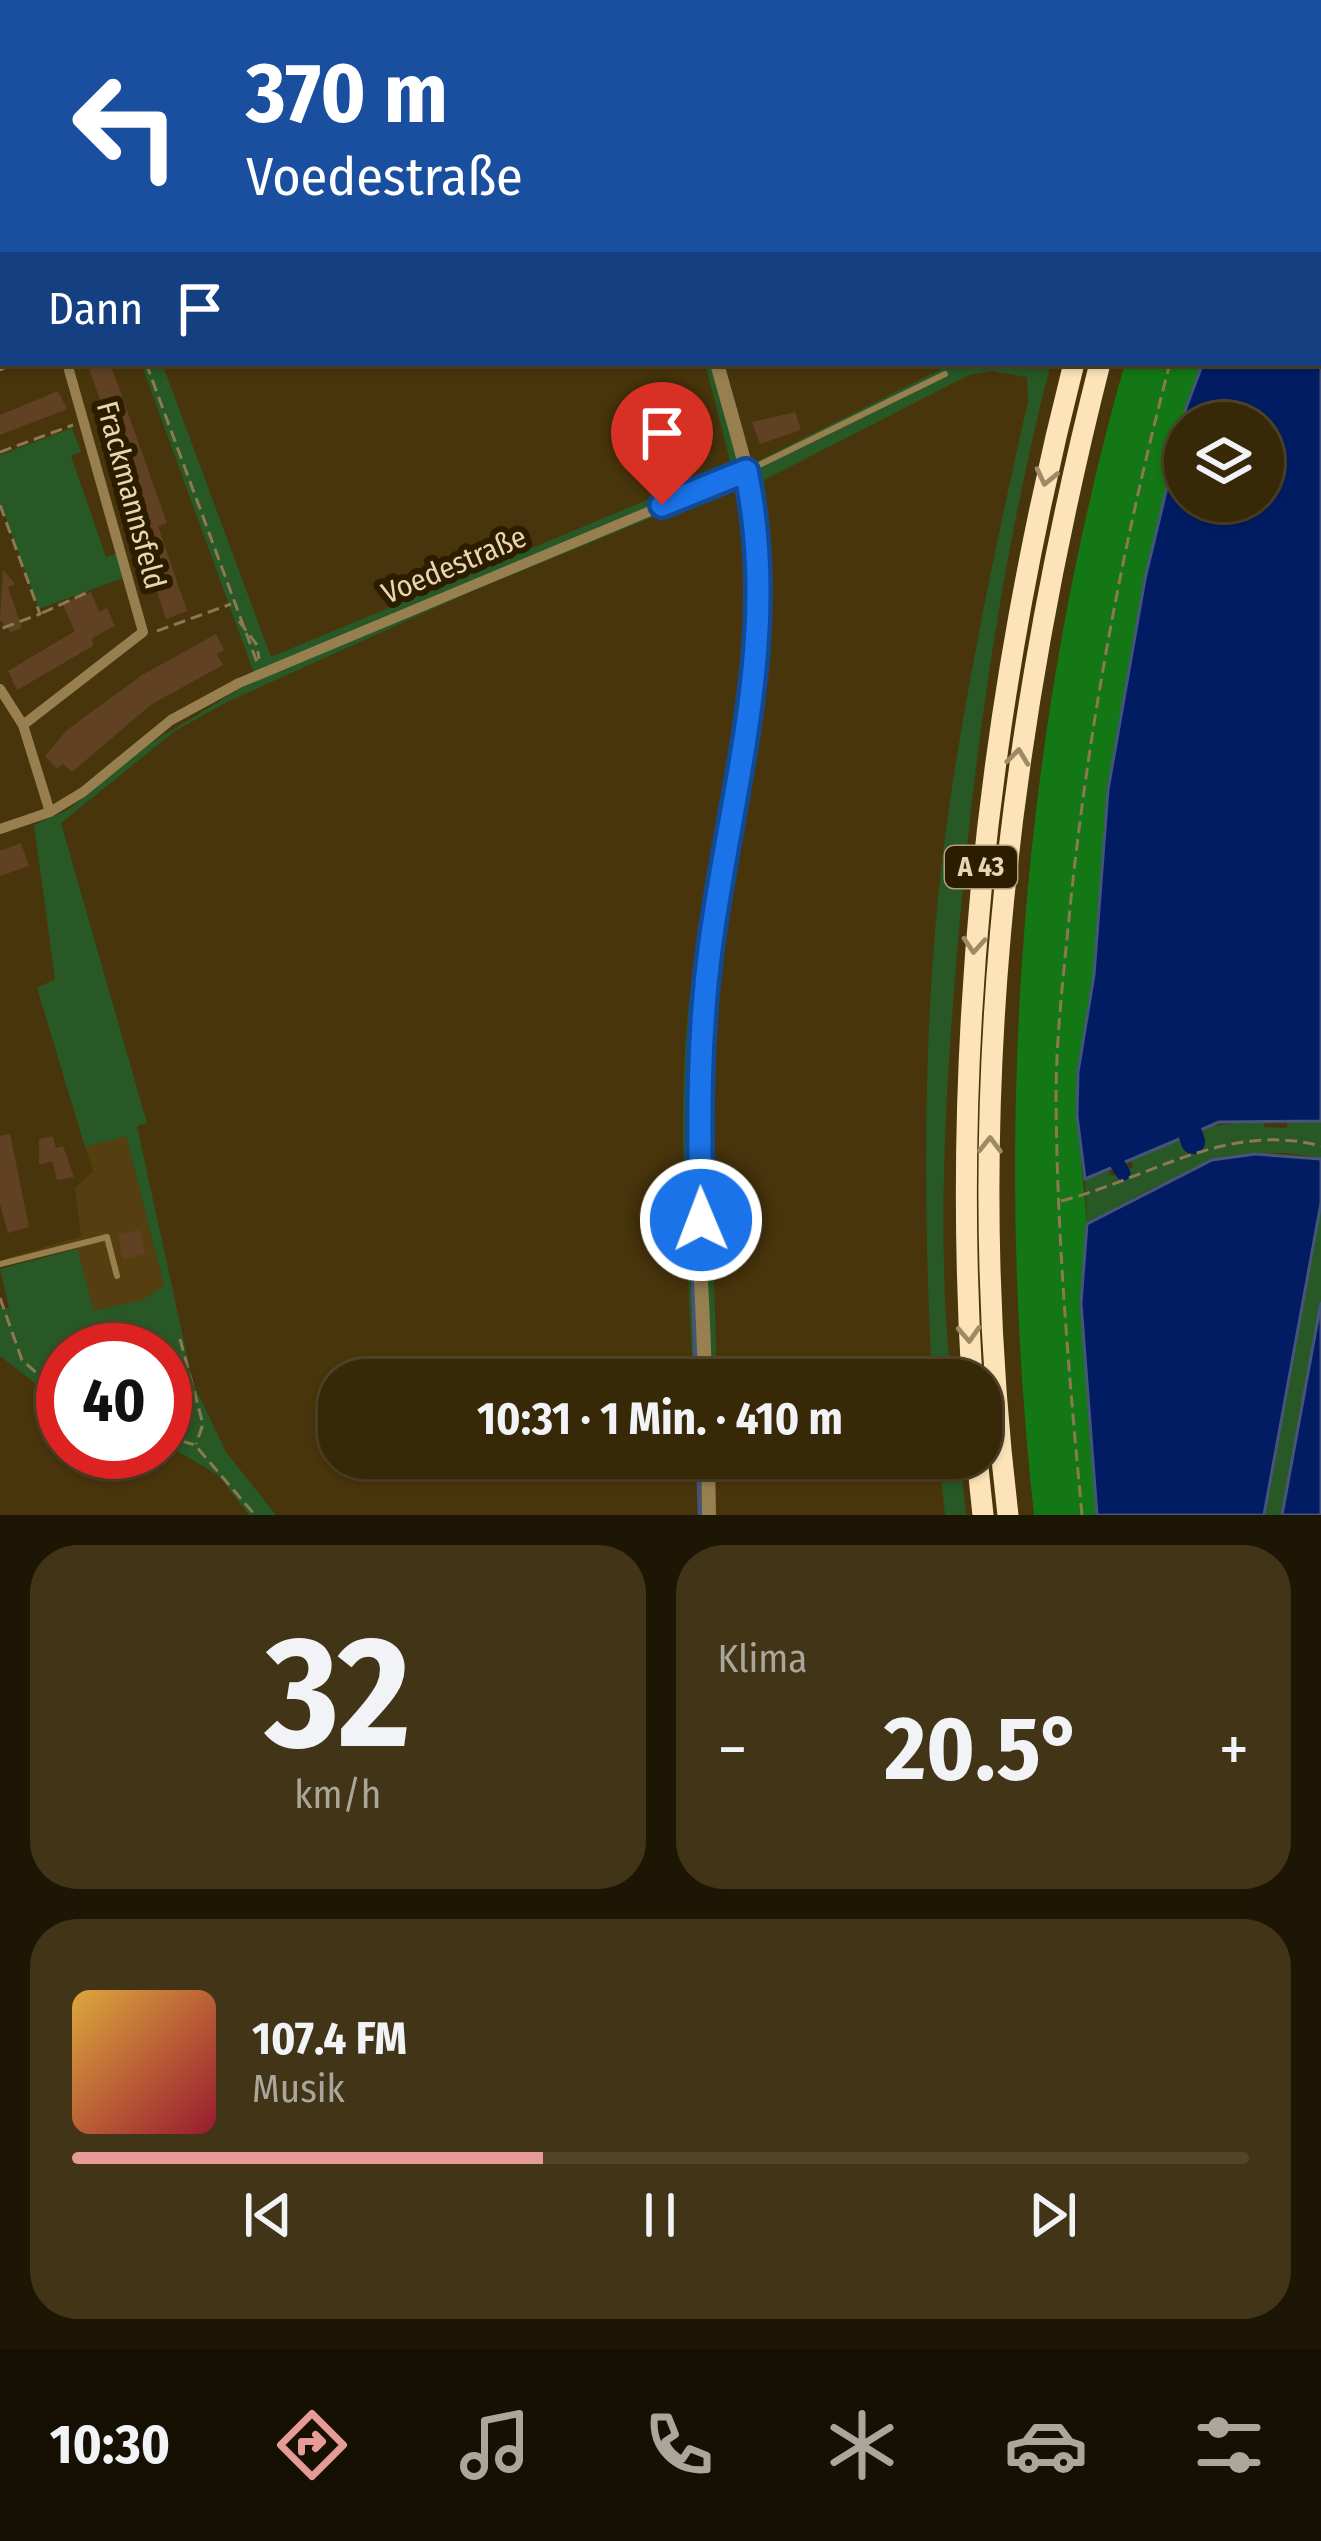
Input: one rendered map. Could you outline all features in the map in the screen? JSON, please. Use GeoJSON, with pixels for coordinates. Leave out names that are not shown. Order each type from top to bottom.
{"type":"FeatureCollection","features":[{"type":"Feature","properties":{"kind":"highway","name":"A 43"},"geometry":{"type":"LineString","coordinates":[[971,1359],[965,1262],[966,1090],[979,883],[1018,607],[1073,366]]}},
{"type":"Feature","properties":{"kind":"highway","name":"A 43"},"geometry":{"type":"LineString","coordinates":[[1007,1515],[990,1262],[997,961],[1025,702],[1060,518],[1099,366]]}},
{"type":"Feature","properties":{"kind":"highway"},"geometry":{"type":"LineString","coordinates":[[979,1479],[983,1515]]}},
{"type":"Feature","properties":{"kind":"street","name":"Frackmannsfeld"},"geometry":{"type":"LineString","coordinates":[[22,725],[143,632],[68,366]]}},
{"type":"Feature","properties":{"kind":"street"},"geometry":{"type":"LineString","coordinates":[[705,1359],[699,1051],[712,934],[751,715],[762,584],[746,471],[718,366]]}},
{"type":"Feature","properties":{"kind":"street","name":"Voedestraße"},"geometry":{"type":"LineString","coordinates":[[0,830],[50,812],[83,792],[171,720],[261,672],[746,471]]}},
{"type":"Feature","properties":{"kind":"street"},"geometry":{"type":"LineString","coordinates":[[0,688],[22,725],[50,812]]}},
{"type":"Feature","properties":{"kind":"street"},"geometry":{"type":"LineString","coordinates":[[708,1479],[709,1515]]}},
{"type":"Feature","properties":{"kind":"lane","name":"Voedestraße"},"geometry":{"type":"LineString","coordinates":[[746,471],[945,374]]}},
{"type":"Feature","properties":{"kind":"lane"},"geometry":{"type":"LineString","coordinates":[[0,1264],[107,1237],[117,1276]]}},
{"type":"Feature","properties":{"kind":"path"},"geometry":{"type":"LineString","coordinates":[[147,366],[236,618],[261,672]]}},
{"type":"Feature","properties":{"kind":"path"},"geometry":{"type":"LineString","coordinates":[[1082,1515],[1056,1095],[1082,788],[1120,571],[1169,366]]}},
{"type":"Feature","properties":{"kind":"path"},"geometry":{"type":"LineString","coordinates":[[0,452],[86,420]]}},
{"type":"Feature","properties":{"kind":"path"},"geometry":{"type":"LineString","coordinates":[[0,506],[40,614]]}},
{"type":"Feature","properties":{"kind":"path"},"geometry":{"type":"LineString","coordinates":[[0,629],[88,592]]}},
{"type":"Feature","properties":{"kind":"path"},"geometry":{"type":"LineString","coordinates":[[143,632],[231,604]]}},
{"type":"Feature","properties":{"kind":"path"},"geometry":{"type":"LineString","coordinates":[[1060,1202],[1228,1142],[1293,1139],[1321,1147]]}},
{"type":"Feature","properties":{"kind":"path"},"geometry":{"type":"LineString","coordinates":[[0,1298],[22,1360],[36,1372]]}},
{"type":"Feature","properties":{"kind":"path"},"geometry":{"type":"LineString","coordinates":[[192,1385],[202,1424],[195,1445]]}},
{"type":"Feature","properties":{"kind":"path"},"geometry":{"type":"LineString","coordinates":[[192,1444],[255,1515]]}},
{"type":"Feature","properties":{"kind":"shaded area"},"geometry":{"type":"Polygon","coordinates":[[[1202,366],[1321,366],[1321,1121],[1219,1122],[1085,1179],[1077,1116],[1078,1072],[1094,975],[1108,790],[1145,579],[1164,500],[1164,522],[1284,522],[1284,402],[1188,402],[1202,366]]]}},
{"type":"Feature","properties":{"kind":"shaded area"},"geometry":{"type":"Polygon","coordinates":[[[126,1135],[166,1295],[93,1311],[76,1249],[9,1265],[7,1258],[81,1237],[75,1188],[93,1171],[85,1147],[126,1135]]]}},
{"type":"Feature","properties":{"kind":"shaded area"},"geometry":{"type":"Polygon","coordinates":[[[1255,1154],[1321,1159],[1321,1203],[1264,1515],[1097,1515],[1081,1303],[1087,1224],[1212,1160],[1255,1154]]]}},
{"type":"Feature","properties":{"kind":"shaded area"},"geometry":{"type":"Polygon","coordinates":[[[1321,1302],[1321,1515],[1282,1515],[1321,1302]]]}},
{"type":"Feature","properties":{"kind":"green space"},"geometry":{"type":"Polygon","coordinates":[[[142,366],[163,366],[271,657],[731,465],[706,366],[725,366],[752,464],[947,366],[1050,366],[1005,578],[965,868],[944,1160],[949,1359],[931,1359],[929,1306],[927,1083],[935,935],[952,787],[1028,401],[1027,377],[991,371],[969,375],[764,480],[769,544],[765,669],[714,1028],[711,1179],[716,1359],[692,1359],[683,1112],[695,958],[745,688],[750,554],[739,489],[673,509],[475,590],[227,702],[175,731],[61,823],[147,1123],[137,1126],[180,1323],[36,1323],[36,1384],[0,1356],[0,1308],[9,1308],[0,1269],[77,1249],[94,1311],[142,1300],[164,1286],[126,1136],[85,1147],[37,988],[55,979],[34,825],[68,810],[146,746],[256,679],[142,366]]]}},
{"type":"Feature","properties":{"kind":"green space"},"geometry":{"type":"Polygon","coordinates":[[[1124,366],[1202,366],[1188,402],[1164,402],[1164,500],[1145,579],[1108,790],[1094,975],[1078,1072],[1087,1224],[1081,1303],[1097,1515],[1034,1515],[1022,1370],[1016,1079],[1024,934],[1060,646],[1124,366]]]}},
{"type":"Feature","properties":{"kind":"green space"},"geometry":{"type":"Polygon","coordinates":[[[72,428],[81,452],[71,456],[106,557],[116,554],[123,578],[39,609],[0,502],[0,455],[72,428]]]}},
{"type":"Feature","properties":{"kind":"green space"},"geometry":{"type":"Polygon","coordinates":[[[1288,1118],[1321,1121],[1321,1159],[1259,1154],[1229,1159],[1171,1180],[1087,1224],[1085,1179],[1107,1168],[1112,1176],[1133,1167],[1130,1158],[1178,1137],[1182,1146],[1204,1138],[1202,1128],[1263,1119],[1264,1127],[1287,1128],[1288,1118]]]}},
{"type":"Feature","properties":{"kind":"green space"},"geometry":{"type":"Polygon","coordinates":[[[1321,1203],[1321,1302],[1282,1515],[1264,1515],[1321,1203]]]}},
{"type":"Feature","properties":{"kind":"green space"},"geometry":{"type":"Polygon","coordinates":[[[192,1378],[226,1452],[276,1515],[249,1515],[218,1475],[192,1460],[192,1378]]]}},
{"type":"Feature","properties":{"kind":"green space"},"geometry":{"type":"Polygon","coordinates":[[[941,1479],[962,1479],[966,1515],[945,1515],[941,1479]]]}},
{"type":"Feature","properties":{"kind":"building"},"geometry":{"type":"Polygon","coordinates":[[[88,366],[111,366],[167,523],[158,526],[187,611],[166,619],[138,533],[146,530],[88,366]]]}},
{"type":"Feature","properties":{"kind":"building"},"geometry":{"type":"Polygon","coordinates":[[[58,391],[67,409],[0,435],[0,415],[58,391]]]}},
{"type":"Feature","properties":{"kind":"building"},"geometry":{"type":"Polygon","coordinates":[[[795,412],[801,430],[760,444],[752,422],[795,412]]]}},
{"type":"Feature","properties":{"kind":"building"},"geometry":{"type":"Polygon","coordinates":[[[3,570],[15,584],[8,587],[22,628],[11,632],[0,620],[3,570]]]}},
{"type":"Feature","properties":{"kind":"building"},"geometry":{"type":"Polygon","coordinates":[[[91,592],[99,612],[107,608],[115,626],[92,638],[93,646],[17,690],[8,671],[75,631],[62,603],[91,592]]]}},
{"type":"Feature","properties":{"kind":"building"},"geometry":{"type":"Polygon","coordinates":[[[216,634],[224,650],[217,654],[223,665],[152,704],[72,772],[63,764],[57,769],[45,756],[67,730],[142,675],[216,634]]]}},
{"type":"Feature","properties":{"kind":"building"},"geometry":{"type":"Polygon","coordinates":[[[21,843],[29,866],[0,876],[0,851],[21,843]]]}},
{"type":"Feature","properties":{"kind":"building"},"geometry":{"type":"Polygon","coordinates":[[[10,1134],[29,1227],[8,1233],[0,1204],[0,1136],[10,1134]]]}},
{"type":"Feature","properties":{"kind":"building"},"geometry":{"type":"Polygon","coordinates":[[[53,1136],[56,1148],[63,1146],[74,1177],[57,1180],[52,1161],[39,1165],[39,1139],[53,1136]]]}},
{"type":"Feature","properties":{"kind":"building"},"geometry":{"type":"Polygon","coordinates":[[[140,1230],[145,1254],[123,1259],[118,1235],[140,1230]]]}},
{"type":"Feature","properties":{"kind":"waterway"},"geometry":{"type":"LineString","coordinates":[[741,488],[750,537]]}},
{"type":"Feature","properties":{"kind":"waterway"},"geometry":{"type":"LineString","coordinates":[[748,670],[752,547]]}},
{"type":"Feature","properties":{"kind":"waterway"},"geometry":{"type":"LineString","coordinates":[[731,782],[747,680]]}},
{"type":"Feature","properties":{"kind":"waterway"},"geometry":{"type":"LineString","coordinates":[[705,917],[728,795]]}},
{"type":"Feature","properties":{"kind":"waterway"},"geometry":{"type":"LineString","coordinates":[[693,1015],[704,929]]}},
{"type":"Feature","properties":{"kind":"waterway"},"geometry":{"type":"LineString","coordinates":[[690,1152],[692,1027]]}},
{"type":"Feature","properties":{"kind":"waterway"},"geometry":{"type":"LineString","coordinates":[[1190,1133],[1193,1142]]}},
{"type":"Feature","properties":{"kind":"waterway"},"geometry":{"type":"LineString","coordinates":[[1117,1163],[1123,1173]]}},
{"type":"Feature","properties":{"kind":"waterway"},"geometry":{"type":"LineString","coordinates":[[692,1236],[695,1359]]}},
{"type":"Feature","properties":{"kind":"waterway"},"geometry":{"type":"LineString","coordinates":[[699,1479],[700,1515]]}},
{"type":"Feature","properties":{"kind":"route"},"geometry":{"type":"LineString","coordinates":[[662,505],[746,471],[760,541],[762,584],[751,715],[701,1021],[701,1220]]}}]}
